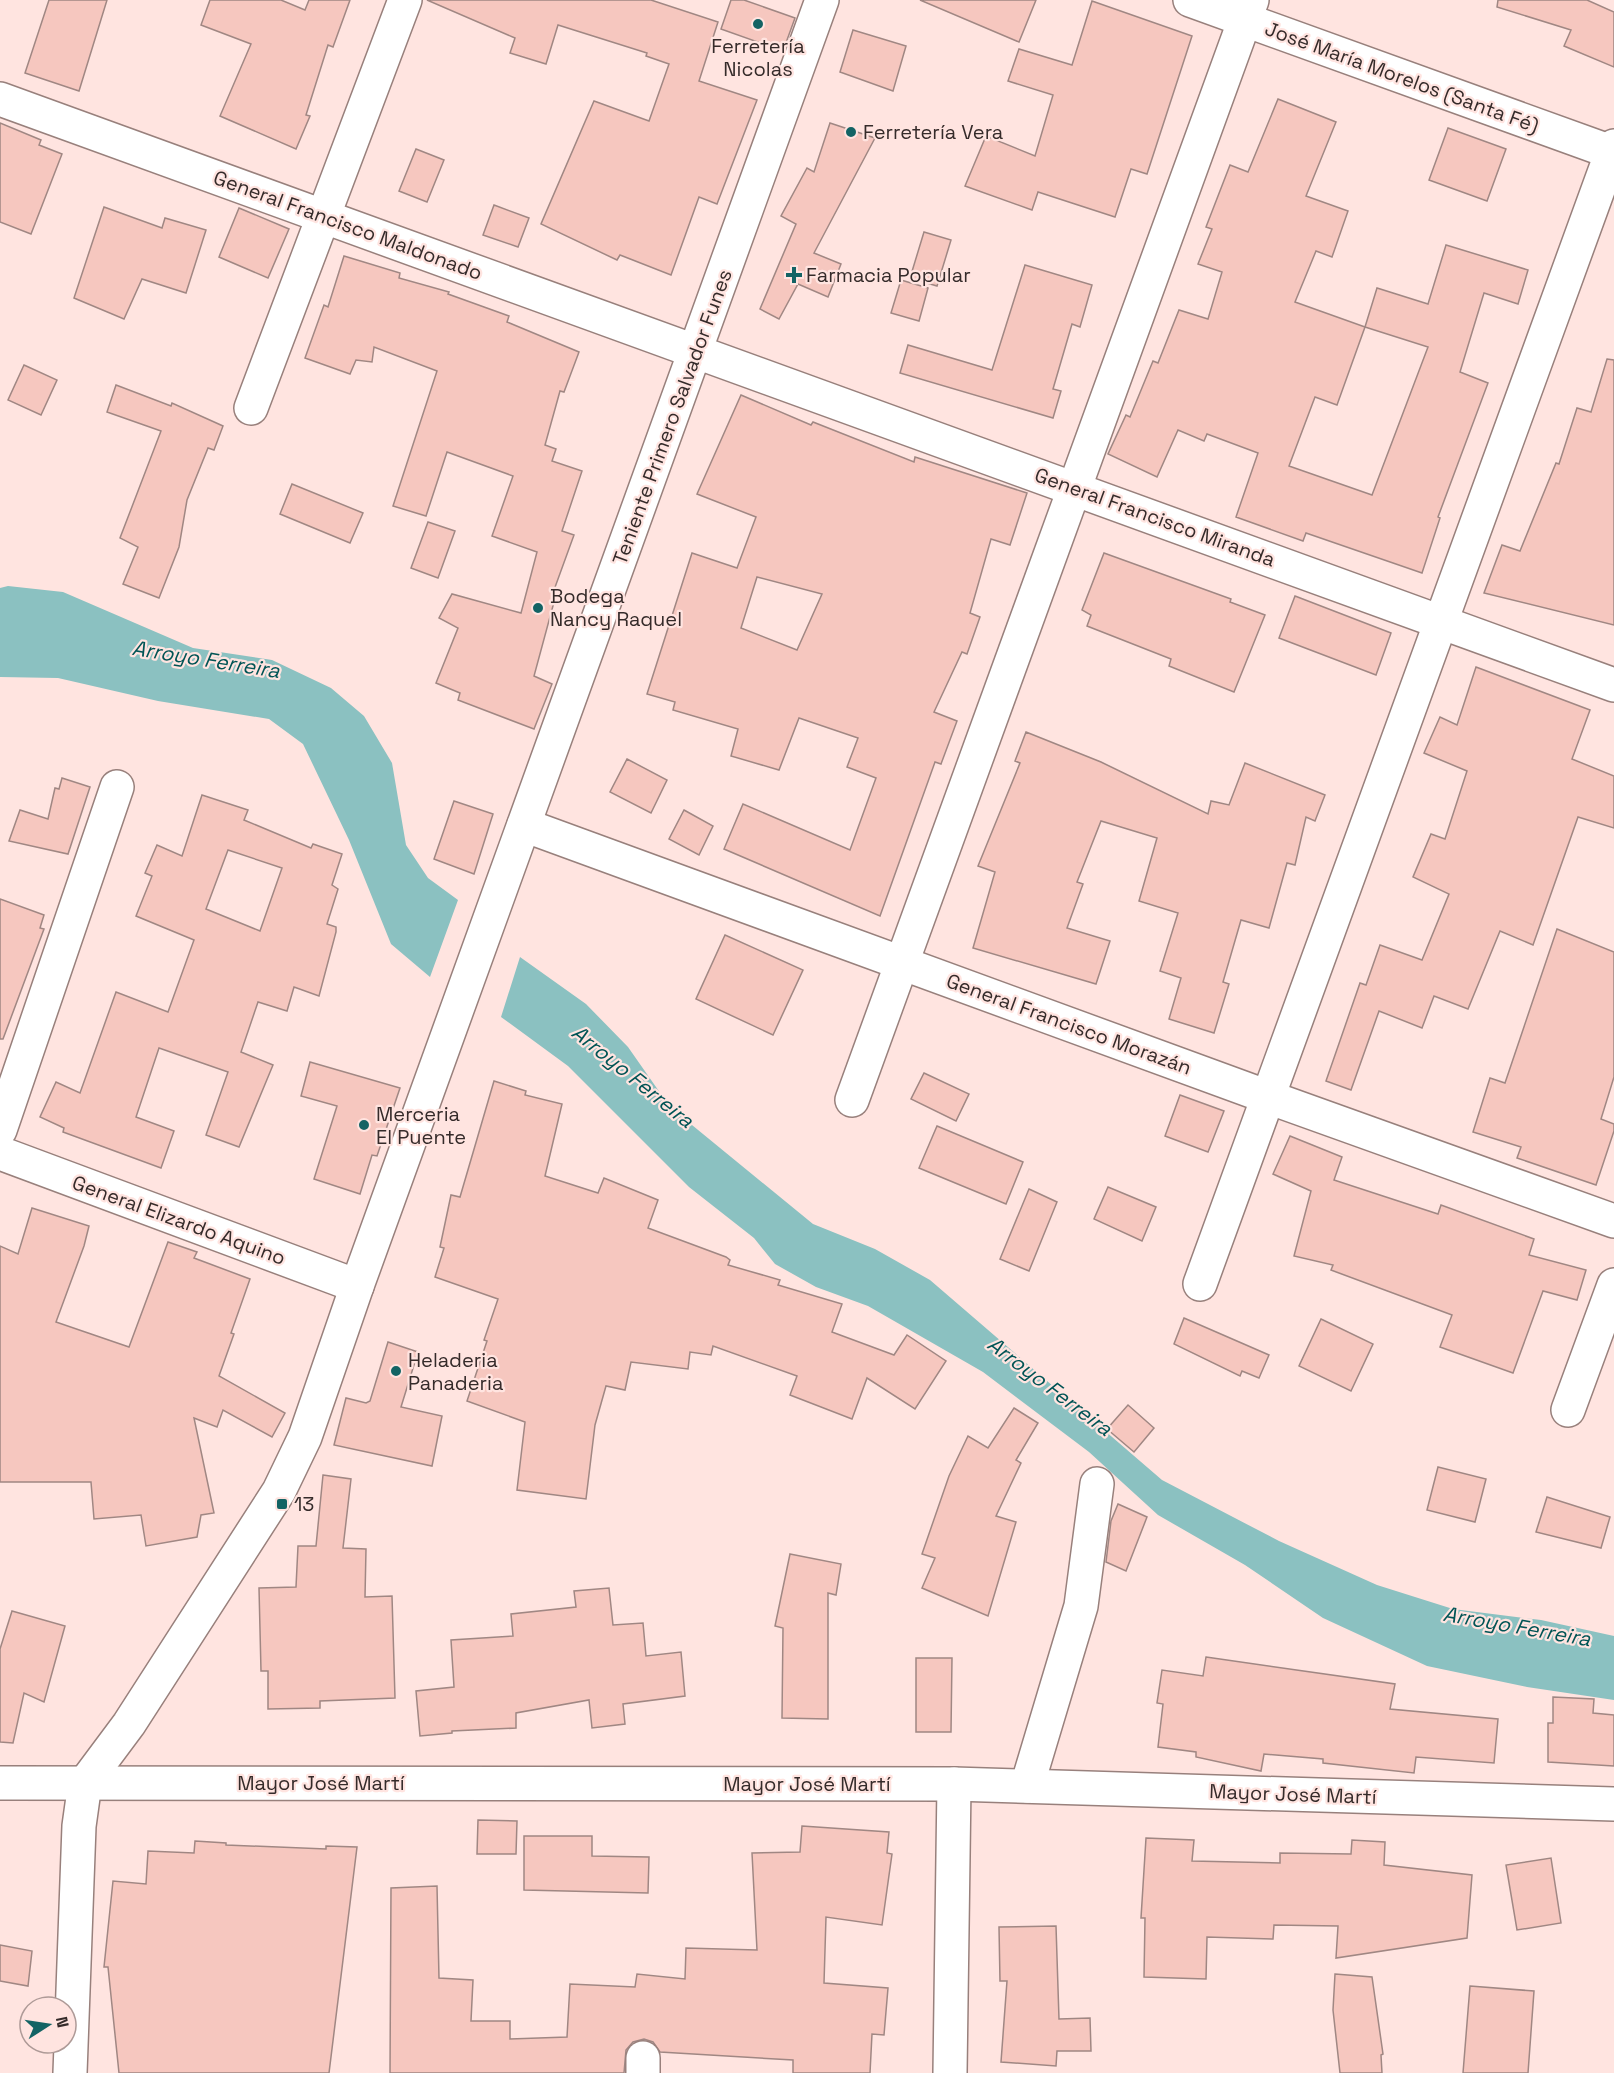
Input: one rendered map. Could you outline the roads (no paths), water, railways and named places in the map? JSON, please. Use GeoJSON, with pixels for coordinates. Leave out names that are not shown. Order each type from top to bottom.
{"type":"FeatureCollection","features":[{"type":"Feature","properties":{"kind":"street"},"geometry":{"type":"LineString","coordinates":[[252,408],[405,0]]}},
{"type":"Feature","properties":{"kind":"street","name":"Teniente Primero Salvador Funes"},"geometry":{"type":"LineString","coordinates":[[85,1783],[129,1724],[279,1491],[305,1437],[357,1286],[822,0]]}},
{"type":"Feature","properties":{"kind":"street","name":"José María Morelos (Santa Fé)"},"geometry":{"type":"LineString","coordinates":[[1190,0],[1248,10],[1613,150]]}},
{"type":"Feature","properties":{"kind":"street"},"geometry":{"type":"LineString","coordinates":[[852,1100],[1248,10]]}},
{"type":"Feature","properties":{"kind":"street","name":"General Francisco Maldonado"},"geometry":{"type":"LineString","coordinates":[[0,99],[696,350]]}},
{"type":"Feature","properties":{"kind":"street"},"geometry":{"type":"LineString","coordinates":[[1200,1284],[1613,150]]}},
{"type":"Feature","properties":{"kind":"street","name":"General Francisco Miranda"},"geometry":{"type":"LineString","coordinates":[[696,350],[1614,685]]}},
{"type":"Feature","properties":{"kind":"street"},"geometry":{"type":"LineString","coordinates":[[0,1130],[117,787]]}},
{"type":"Feature","properties":{"kind":"street","name":"General Francisco Morazán"},"geometry":{"type":"LineString","coordinates":[[524,825],[1614,1221]]}},
{"type":"Feature","properties":{"kind":"street","name":"General Elizardo Aquino"},"geometry":{"type":"LineString","coordinates":[[0,1153],[357,1286]]}},
{"type":"Feature","properties":{"kind":"street"},"geometry":{"type":"LineString","coordinates":[[1568,1410],[1614,1285]]}},
{"type":"Feature","properties":{"kind":"street"},"geometry":{"type":"LineString","coordinates":[[1026,1786],[1081,1606],[1097,1484]]}},
{"type":"Feature","properties":{"kind":"street","name":"Mayor José Martí"},"geometry":{"type":"LineString","coordinates":[[0,1783],[954,1784],[1614,1804]]}},
{"type":"Feature","properties":{"kind":"street"},"geometry":{"type":"LineString","coordinates":[[70,2073],[79,1826],[85,1783]]}},
{"type":"Feature","properties":{"kind":"street"},"geometry":{"type":"LineString","coordinates":[[950,2073],[954,1784]]}},
{"type":"Feature","properties":{"kind":"water","name":"Arroyo Ferreira"},"geometry":{"type":"Polygon","coordinates":[[[8,586],[63,592],[193,648],[272,660],[331,688],[364,716],[392,763],[406,845],[428,878],[458,900],[430,977],[391,944],[349,840],[303,744],[269,719],[158,701],[58,678],[0,677],[0,588],[8,586]]]}},
{"type":"Feature","properties":{"kind":"water","name":"Arroyo Ferreira"},"geometry":{"type":"Polygon","coordinates":[[[520,957],[586,1004],[628,1047],[670,1107],[813,1224],[875,1249],[930,1280],[1162,1480],[1279,1541],[1377,1585],[1453,1609],[1541,1620],[1614,1636],[1614,1700],[1527,1687],[1427,1666],[1323,1618],[1245,1565],[1158,1515],[1089,1452],[983,1372],[868,1306],[816,1287],[775,1264],[754,1238],[689,1187],[568,1066],[501,1017],[520,957]]]}},
{"type":"Feature","properties":{"kind":"place","name":"Ferretería Nicolas"},"geometry":{"type":"Point","coordinates":[758,24]}},
{"type":"Feature","properties":{"kind":"place","name":"Ferretería Vera"},"geometry":{"type":"Point","coordinates":[851,132]}},
{"type":"Feature","properties":{"kind":"place","name":"Farmacia Popular"},"geometry":{"type":"Point","coordinates":[794,275]}},
{"type":"Feature","properties":{"kind":"place","name":"Bodega Nancy Raquel"},"geometry":{"type":"Point","coordinates":[538,608]}},
{"type":"Feature","properties":{"kind":"place","name":"Merceria El Puente"},"geometry":{"type":"Point","coordinates":[364,1125]}},
{"type":"Feature","properties":{"kind":"place","name":"Heladeria Panaderia"},"geometry":{"type":"Point","coordinates":[396,1371]}},
{"type":"Feature","properties":{"kind":"place","name":"13"},"geometry":{"type":"Point","coordinates":[282,1504]}}]}
